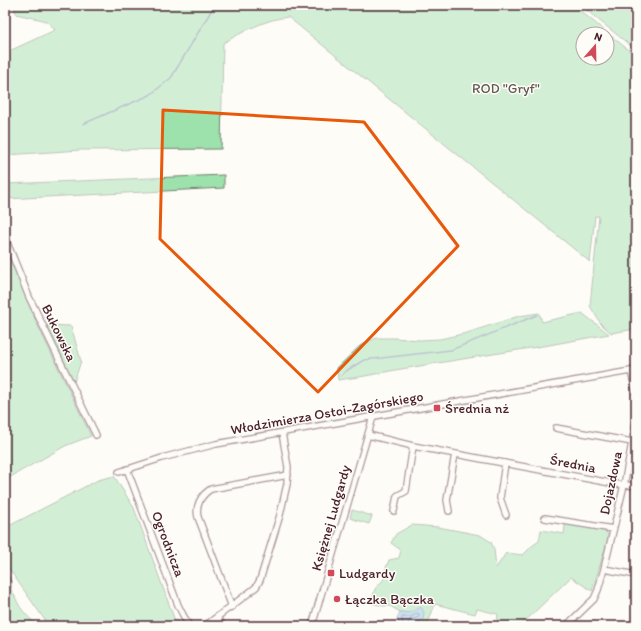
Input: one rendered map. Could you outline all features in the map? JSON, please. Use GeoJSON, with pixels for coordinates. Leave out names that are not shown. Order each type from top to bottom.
{"type":"FeatureCollection","features":[{"type":"Feature","properties":{"kind":"street","name":"Bukowska"},"geometry":{"type":"LineString","coordinates":[[5,238],[29,297],[96,435]]}},
{"type":"Feature","properties":{"kind":"street"},"geometry":{"type":"LineString","coordinates":[[634,370],[636,393]]}},
{"type":"Feature","properties":{"kind":"street","name":"Włodzimierza Ostoi-Zagórskiego"},"geometry":{"type":"LineString","coordinates":[[119,472],[162,458],[216,444],[634,370]]}},
{"type":"Feature","properties":{"kind":"street","name":"Księżnej Ludgardy"},"geometry":{"type":"LineString","coordinates":[[312,626],[373,417]]}},
{"type":"Feature","properties":{"kind":"street","name":"Dojazdowa"},"geometry":{"type":"LineString","coordinates":[[566,626],[594,599],[598,590],[624,484],[636,422]]}},
{"type":"Feature","properties":{"kind":"street","name":"Dojazdowa"},"geometry":{"type":"LineString","coordinates":[[556,428],[632,442]]}},
{"type":"Feature","properties":{"kind":"street"},"geometry":{"type":"LineString","coordinates":[[205,626],[232,607],[258,584],[280,515],[286,489],[288,476],[287,460],[282,433]]}},
{"type":"Feature","properties":{"kind":"street","name":"Średnia"},"geometry":{"type":"LineString","coordinates":[[368,436],[455,454],[616,484],[636,486]]}},
{"type":"Feature","properties":{"kind":"street"},"geometry":{"type":"LineString","coordinates":[[394,511],[397,496],[406,491],[414,446]]}},
{"type":"Feature","properties":{"kind":"street"},"geometry":{"type":"LineString","coordinates":[[449,511],[447,500],[455,454]]}},
{"type":"Feature","properties":{"kind":"street"},"geometry":{"type":"LineString","coordinates":[[506,463],[500,498],[506,515]]}},
{"type":"Feature","properties":{"kind":"street","name":"Ogrodnicza"},"geometry":{"type":"LineString","coordinates":[[127,469],[178,605],[189,626]]}},
{"type":"Feature","properties":{"kind":"street"},"geometry":{"type":"LineString","coordinates":[[232,607],[198,517],[198,504],[203,496],[211,489],[288,476]]}},
{"type":"Feature","properties":{"kind":"street","name":"Dojazdowa"},"geometry":{"type":"LineString","coordinates":[[545,518],[613,529]]}},
{"type":"Feature","properties":{"kind":"street"},"geometry":{"type":"LineString","coordinates":[[604,569],[636,575]]}},
{"type":"Feature","properties":{"kind":"street"},"geometry":{"type":"LineString","coordinates":[[217,617],[224,626]]}},
{"type":"Feature","properties":{"kind":"highlighted area"},"geometry":{"type":"Polygon","coordinates":[[[163,110],[364,122],[458,246],[318,392],[160,239],[163,110]]]}},
{"type":"Feature","properties":{"kind":"green space","name":"ROD \"Gryf\""},"geometry":{"type":"Polygon","coordinates":[[[14,5],[213,5],[233,7],[242,5],[573,5],[599,26],[575,26],[575,66],[615,66],[615,39],[636,56],[636,329],[611,333],[601,324],[590,306],[599,216],[595,216],[590,262],[288,17],[263,23],[246,30],[223,43],[221,149],[81,150],[5,155],[5,53],[55,30],[49,23],[43,20],[16,14],[14,5]]]}},
{"type":"Feature","properties":{"kind":"green space"},"geometry":{"type":"Polygon","coordinates":[[[580,5],[636,5],[636,50],[615,33],[615,26],[606,26],[580,5]]]}},
{"type":"Feature","properties":{"kind":"green space"},"geometry":{"type":"Polygon","coordinates":[[[224,175],[224,188],[5,199],[5,184],[224,175]]]}},
{"type":"Feature","properties":{"kind":"green space"},"geometry":{"type":"Polygon","coordinates":[[[5,246],[37,324],[91,436],[65,446],[5,480],[5,246]]]}},
{"type":"Feature","properties":{"kind":"green space"},"geometry":{"type":"Polygon","coordinates":[[[539,313],[542,322],[582,313],[609,334],[338,380],[337,368],[360,346],[376,338],[420,340],[440,339],[467,333],[519,316],[539,313]]]}},
{"type":"Feature","properties":{"kind":"green space"},"geometry":{"type":"Polygon","coordinates":[[[47,325],[71,326],[81,361],[74,382],[47,325]]]}},
{"type":"Feature","properties":{"kind":"green space"},"geometry":{"type":"Polygon","coordinates":[[[114,476],[134,508],[174,618],[180,626],[49,626],[5,563],[5,528],[98,480],[114,476]]]}},
{"type":"Feature","properties":{"kind":"green space"},"geometry":{"type":"Polygon","coordinates":[[[352,510],[372,516],[369,524],[350,518],[352,510]]]}},
{"type":"Feature","properties":{"kind":"green space"},"geometry":{"type":"Polygon","coordinates":[[[567,524],[601,530],[606,532],[609,536],[592,591],[571,577],[520,626],[497,626],[498,614],[477,609],[475,614],[435,604],[427,626],[407,626],[416,623],[409,613],[400,612],[390,606],[371,603],[375,589],[384,579],[384,573],[389,560],[399,558],[401,550],[391,543],[396,534],[412,525],[438,527],[480,535],[491,542],[494,549],[496,568],[506,553],[523,555],[539,541],[541,530],[564,534],[565,526],[567,524]]]}},
{"type":"Feature","properties":{"kind":"green space"},"geometry":{"type":"Polygon","coordinates":[[[5,571],[12,582],[11,590],[19,605],[27,616],[38,626],[5,626],[5,571]]]}},
{"type":"Feature","properties":{"kind":"water"},"geometry":{"type":"Polygon","coordinates":[[[421,607],[424,612],[423,620],[407,626],[399,625],[397,618],[400,612],[409,613],[421,607]]]}},
{"type":"Feature","properties":{"kind":"waterway"},"geometry":{"type":"LineString","coordinates":[[83,124],[150,95],[171,78],[214,6]]}},
{"type":"Feature","properties":{"kind":"waterway"},"geometry":{"type":"LineString","coordinates":[[341,376],[346,371],[364,360],[451,350],[537,315]]}},
{"type":"Feature","properties":{"kind":"place","name":"Średnia nż"},"geometry":{"type":"Point","coordinates":[437,408]}},
{"type":"Feature","properties":{"kind":"place","name":"Ludgardy"},"geometry":{"type":"Point","coordinates":[331,573]}},
{"type":"Feature","properties":{"kind":"place","name":"Łączka Bączka"},"geometry":{"type":"Point","coordinates":[337,599]}}]}
